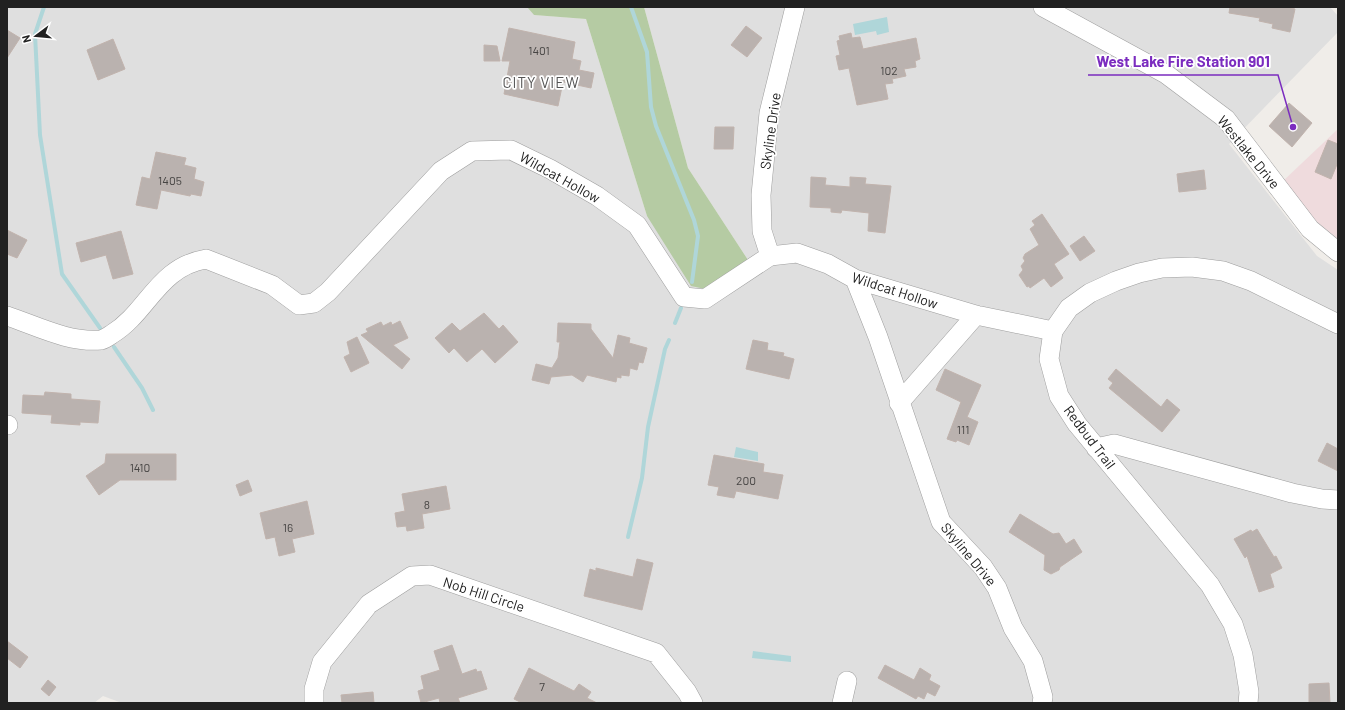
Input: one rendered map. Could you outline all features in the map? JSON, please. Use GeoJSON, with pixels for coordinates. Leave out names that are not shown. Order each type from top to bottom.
{"type":"FeatureCollection","features":[{"type":"Feature","properties":{"kind":"street","name":"Skyline Drive"},"geometry":{"type":"LineString","coordinates":[[770,256],[762,230],[761,195],[768,120],[795,7]]}},
{"type":"Feature","properties":{"kind":"street","name":"Westlake Drive"},"geometry":{"type":"LineString","coordinates":[[1044,7],[1166,74],[1226,119],[1310,229],[1338,252]]}},
{"type":"Feature","properties":{"kind":"street","name":"Wildcat Hollow"},"geometry":{"type":"LineString","coordinates":[[7,316],[72,339],[103,340],[120,330],[162,282],[182,267],[195,261],[206,259],[272,285],[299,305],[314,303],[328,292],[441,171],[472,151],[511,150],[550,169],[597,196],[637,225],[684,297],[705,299],[770,256],[797,253],[828,264],[855,279],[976,315],[1053,331]]}},
{"type":"Feature","properties":{"kind":"street","name":"Redbud Trail"},"geometry":{"type":"LineString","coordinates":[[1248,703],[1249,692],[1243,654],[1235,630],[1210,585],[1096,448],[1077,424],[1060,396],[1049,359],[1053,331],[1069,308],[1090,293],[1116,281],[1140,272],[1162,268],[1192,267],[1223,270],[1251,281],[1338,324]]}},
{"type":"Feature","properties":{"kind":"street","name":"Skyline Drive"},"geometry":{"type":"LineString","coordinates":[[855,279],[878,337],[899,403],[941,522],[983,567],[997,588],[1013,628],[1033,661],[1043,697],[1042,703]]}},
{"type":"Feature","properties":{"kind":"street"},"geometry":{"type":"LineString","coordinates":[[899,403],[976,315]]}},
{"type":"Feature","properties":{"kind":"street"},"geometry":{"type":"LineString","coordinates":[[1096,448],[1114,444],[1292,493],[1322,499],[1338,500]]}},
{"type":"Feature","properties":{"kind":"street","name":"Nob Hill Circle"},"geometry":{"type":"LineString","coordinates":[[314,703],[314,689],[322,662],[369,604],[412,576],[430,575],[656,653],[687,692],[693,703]]}},
{"type":"Feature","properties":{"kind":"street"},"geometry":{"type":"LineString","coordinates":[[842,703],[847,681]]}},
{"type":"Feature","properties":{"kind":"shaded area"},"geometry":{"type":"Polygon","coordinates":[[[7,7],[527,7],[534,15],[586,19],[647,216],[748,260],[688,168],[644,7],[1330,7],[1338,16],[1338,32],[1229,144],[1317,256],[1338,270],[1338,703],[122,703],[103,696],[94,703],[7,703],[7,7]]]}},
{"type":"Feature","properties":{"kind":"shaded area"},"geometry":{"type":"Polygon","coordinates":[[[1338,129],[1338,239],[1317,222],[1282,182],[1338,129]]]}},
{"type":"Feature","properties":{"kind":"green space"},"geometry":{"type":"Polygon","coordinates":[[[527,7],[644,7],[688,168],[748,260],[705,289],[691,286],[647,216],[586,19],[534,15],[527,7]]]}},
{"type":"Feature","properties":{"kind":"water"},"geometry":{"type":"Polygon","coordinates":[[[887,17],[889,32],[877,35],[876,31],[855,35],[853,24],[887,17]]]}},
{"type":"Feature","properties":{"kind":"water"},"geometry":{"type":"Polygon","coordinates":[[[736,447],[758,452],[758,461],[734,457],[736,447]]]}},
{"type":"Feature","properties":{"kind":"water"},"geometry":{"type":"Polygon","coordinates":[[[753,651],[791,656],[791,662],[752,658],[753,651]]]}},
{"type":"Feature","properties":{"kind":"building"},"geometry":{"type":"Polygon","coordinates":[[[1230,7],[1287,7],[1295,9],[1290,32],[1272,28],[1273,24],[1259,21],[1260,18],[1229,13],[1230,7]]]}},
{"type":"Feature","properties":{"kind":"building"},"geometry":{"type":"Polygon","coordinates":[[[746,26],[762,38],[747,57],[731,45],[746,26]]]}},
{"type":"Feature","properties":{"kind":"building"},"geometry":{"type":"Polygon","coordinates":[[[509,28],[575,42],[572,59],[581,61],[579,70],[594,73],[591,88],[563,82],[558,106],[504,94],[510,61],[502,61],[509,28]]]}},
{"type":"Feature","properties":{"kind":"building"},"geometry":{"type":"Polygon","coordinates":[[[7,30],[20,38],[7,58],[7,30]]]}},
{"type":"Feature","properties":{"kind":"building"},"geometry":{"type":"Polygon","coordinates":[[[851,33],[852,38],[860,37],[863,49],[916,38],[920,59],[915,61],[916,67],[904,69],[906,76],[892,79],[893,83],[885,84],[888,99],[857,105],[849,68],[839,70],[836,56],[840,55],[837,41],[840,40],[839,36],[851,33]]]}},
{"type":"Feature","properties":{"kind":"building"},"geometry":{"type":"Polygon","coordinates":[[[113,39],[125,69],[98,80],[87,50],[113,39]]]}},
{"type":"Feature","properties":{"kind":"building"},"geometry":{"type":"Polygon","coordinates":[[[484,45],[497,46],[500,61],[484,61],[484,45]]]}},
{"type":"Feature","properties":{"kind":"building"},"geometry":{"type":"Polygon","coordinates":[[[1289,103],[1312,123],[1292,147],[1269,126],[1289,103]]]}},
{"type":"Feature","properties":{"kind":"building"},"geometry":{"type":"Polygon","coordinates":[[[715,127],[734,127],[733,149],[714,149],[715,127]]]}},
{"type":"Feature","properties":{"kind":"building"},"geometry":{"type":"Polygon","coordinates":[[[1328,140],[1338,144],[1338,162],[1331,179],[1315,172],[1328,140]]]}},
{"type":"Feature","properties":{"kind":"building"},"geometry":{"type":"Polygon","coordinates":[[[156,152],[186,158],[184,165],[196,168],[194,179],[204,182],[201,196],[191,194],[190,196],[161,190],[157,209],[136,205],[142,177],[150,179],[156,152]]]}},
{"type":"Feature","properties":{"kind":"building"},"geometry":{"type":"Polygon","coordinates":[[[1204,170],[1206,189],[1179,192],[1177,174],[1204,170]]]}},
{"type":"Feature","properties":{"kind":"building"},"geometry":{"type":"Polygon","coordinates":[[[811,177],[826,178],[825,185],[850,187],[850,177],[866,178],[865,184],[891,186],[885,233],[868,231],[869,213],[842,210],[841,213],[831,212],[831,208],[810,207],[811,177]]]}},
{"type":"Feature","properties":{"kind":"building"},"geometry":{"type":"Polygon","coordinates":[[[1042,214],[1069,254],[1054,264],[1063,278],[1051,287],[1044,278],[1030,288],[1029,286],[1027,287],[1019,275],[1023,270],[1021,266],[1025,261],[1023,258],[1025,254],[1039,245],[1030,229],[1035,225],[1032,221],[1042,214]]]}},
{"type":"Feature","properties":{"kind":"building"},"geometry":{"type":"Polygon","coordinates":[[[7,230],[27,240],[17,258],[7,254],[7,230]]]}},
{"type":"Feature","properties":{"kind":"building"},"geometry":{"type":"Polygon","coordinates":[[[121,231],[133,274],[113,279],[106,255],[81,262],[76,243],[121,231]]]}},
{"type":"Feature","properties":{"kind":"building"},"geometry":{"type":"Polygon","coordinates":[[[1084,236],[1095,251],[1080,261],[1070,246],[1084,236]]]}},
{"type":"Feature","properties":{"kind":"building"},"geometry":{"type":"Polygon","coordinates":[[[484,313],[499,329],[503,325],[518,342],[495,363],[482,349],[467,362],[454,348],[449,353],[435,338],[452,323],[460,331],[484,313]]]}},
{"type":"Feature","properties":{"kind":"building"},"geometry":{"type":"Polygon","coordinates":[[[400,321],[408,338],[393,345],[410,359],[402,369],[361,335],[368,332],[366,329],[381,322],[383,326],[391,322],[392,325],[400,321]]]}},
{"type":"Feature","properties":{"kind":"building"},"geometry":{"type":"Polygon","coordinates":[[[558,323],[591,324],[591,329],[613,358],[618,335],[630,338],[629,343],[647,348],[643,363],[639,362],[637,370],[630,368],[629,376],[621,375],[621,378],[617,377],[616,382],[587,375],[583,382],[572,375],[551,377],[549,384],[532,380],[536,364],[552,368],[558,358],[560,342],[557,342],[558,323]]]}},
{"type":"Feature","properties":{"kind":"building"},"geometry":{"type":"Polygon","coordinates":[[[357,337],[369,363],[351,372],[344,357],[350,354],[347,342],[357,337]]]}},
{"type":"Feature","properties":{"kind":"building"},"geometry":{"type":"Polygon","coordinates":[[[753,340],[768,343],[767,350],[784,353],[783,356],[794,359],[789,379],[746,369],[753,340]]]}},
{"type":"Feature","properties":{"kind":"building"},"geometry":{"type":"Polygon","coordinates":[[[945,369],[981,385],[967,417],[978,422],[969,445],[957,440],[956,442],[947,439],[961,402],[936,390],[945,369]]]}},
{"type":"Feature","properties":{"kind":"building"},"geometry":{"type":"Polygon","coordinates":[[[1116,369],[1161,407],[1167,399],[1180,410],[1162,432],[1109,388],[1113,383],[1108,379],[1116,369]]]}},
{"type":"Feature","properties":{"kind":"building"},"geometry":{"type":"Polygon","coordinates":[[[45,392],[71,394],[71,399],[100,401],[98,423],[80,422],[80,425],[51,423],[52,415],[22,413],[23,395],[44,396],[45,392]]]}},
{"type":"Feature","properties":{"kind":"building"},"geometry":{"type":"Polygon","coordinates":[[[1327,443],[1338,449],[1338,471],[1318,461],[1327,443]]]}},
{"type":"Feature","properties":{"kind":"building"},"geometry":{"type":"Polygon","coordinates":[[[106,454],[176,454],[176,480],[120,480],[99,495],[86,476],[105,463],[106,454]]]}},
{"type":"Feature","properties":{"kind":"building"},"geometry":{"type":"Polygon","coordinates":[[[714,455],[764,464],[763,472],[783,475],[778,499],[736,491],[734,498],[717,495],[719,487],[708,485],[714,455]]]}},
{"type":"Feature","properties":{"kind":"building"},"geometry":{"type":"Polygon","coordinates":[[[248,480],[252,491],[240,496],[236,485],[248,480]]]}},
{"type":"Feature","properties":{"kind":"building"},"geometry":{"type":"Polygon","coordinates":[[[446,486],[450,509],[422,514],[424,528],[407,531],[406,526],[397,527],[395,513],[405,511],[402,494],[446,486]]]}},
{"type":"Feature","properties":{"kind":"building"},"geometry":{"type":"Polygon","coordinates":[[[307,501],[314,534],[292,539],[295,552],[279,556],[275,537],[266,539],[260,513],[307,501]]]}},
{"type":"Feature","properties":{"kind":"building"},"geometry":{"type":"Polygon","coordinates":[[[1020,514],[1053,534],[1059,533],[1066,544],[1074,539],[1082,552],[1060,567],[1059,570],[1051,574],[1044,570],[1045,555],[1009,532],[1020,514]]]}},
{"type":"Feature","properties":{"kind":"building"},"geometry":{"type":"Polygon","coordinates":[[[1257,529],[1274,557],[1276,556],[1282,568],[1270,574],[1274,587],[1259,592],[1247,556],[1245,558],[1234,539],[1251,530],[1252,532],[1257,529]]]}},
{"type":"Feature","properties":{"kind":"building"},"geometry":{"type":"Polygon","coordinates":[[[637,559],[653,563],[642,610],[584,596],[590,569],[596,571],[596,568],[633,577],[637,559]]]}},
{"type":"Feature","properties":{"kind":"building"},"geometry":{"type":"Polygon","coordinates":[[[7,641],[28,657],[20,668],[7,658],[7,641]]]}},
{"type":"Feature","properties":{"kind":"building"},"geometry":{"type":"Polygon","coordinates":[[[452,645],[462,674],[476,669],[477,672],[481,671],[487,689],[458,698],[460,703],[440,703],[439,698],[421,703],[418,691],[424,689],[421,676],[440,670],[434,651],[452,645]]]}},
{"type":"Feature","properties":{"kind":"building"},"geometry":{"type":"Polygon","coordinates":[[[885,665],[914,680],[920,668],[931,675],[929,680],[940,686],[935,696],[927,692],[924,699],[918,696],[916,699],[878,678],[885,665]]]}},
{"type":"Feature","properties":{"kind":"building"},"geometry":{"type":"Polygon","coordinates":[[[529,668],[574,691],[579,684],[591,692],[587,698],[597,703],[522,703],[514,699],[529,668]]]}},
{"type":"Feature","properties":{"kind":"building"},"geometry":{"type":"Polygon","coordinates":[[[48,680],[56,687],[49,696],[41,689],[48,680]]]}},
{"type":"Feature","properties":{"kind":"building"},"geometry":{"type":"Polygon","coordinates":[[[1329,683],[1330,703],[1309,703],[1309,684],[1329,683]]]}},
{"type":"Feature","properties":{"kind":"building"},"geometry":{"type":"Polygon","coordinates":[[[373,692],[374,703],[342,703],[341,695],[373,692]]]}},
{"type":"Feature","properties":{"kind":"waterway"},"geometry":{"type":"LineString","coordinates":[[44,7],[35,34],[40,135],[62,274],[100,328]]}},
{"type":"Feature","properties":{"kind":"waterway"},"geometry":{"type":"LineString","coordinates":[[631,7],[647,52],[651,107],[656,126],[694,220],[698,236],[692,282]]}},
{"type":"Feature","properties":{"kind":"waterway"},"geometry":{"type":"LineString","coordinates":[[675,323],[681,308]]}},
{"type":"Feature","properties":{"kind":"waterway"},"geometry":{"type":"LineString","coordinates":[[628,537],[642,478],[648,427],[665,349],[669,340]]}},
{"type":"Feature","properties":{"kind":"waterway"},"geometry":{"type":"LineString","coordinates":[[114,347],[142,388],[153,410]]}},
{"type":"Feature","properties":{"kind":"place","name":"West Lake Fire Station 901"},"geometry":{"type":"Point","coordinates":[1293,127]}},
{"type":"Feature","properties":{"kind":"district","name":"CITY VIEW"},"geometry":{"type":"Point","coordinates":[541,82]}}]}
